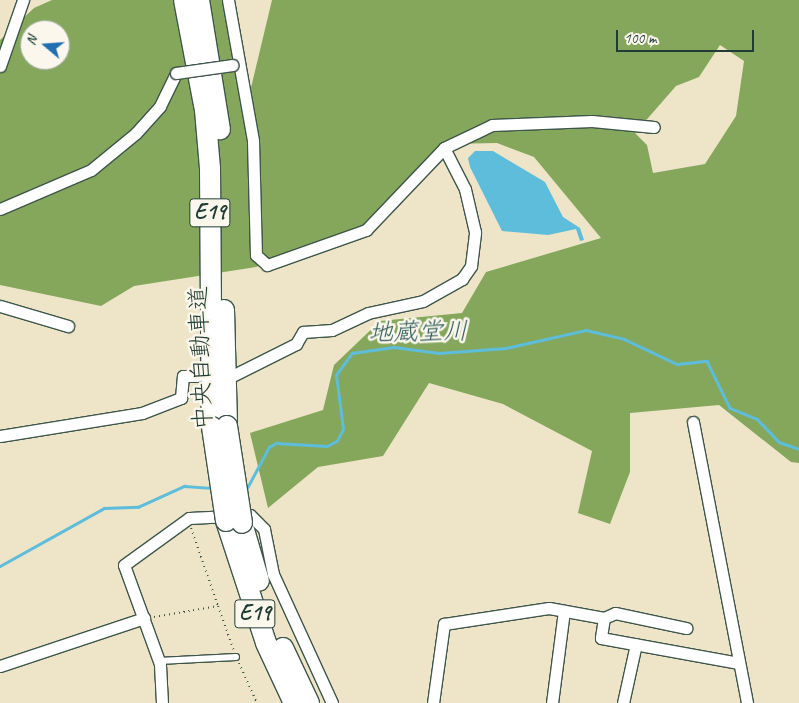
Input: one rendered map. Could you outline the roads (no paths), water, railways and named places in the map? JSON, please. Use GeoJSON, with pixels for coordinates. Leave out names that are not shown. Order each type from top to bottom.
{"type":"FeatureCollection","features":[{"type":"Feature","properties":{"kind":"highway","name":"中央自動車道"},"geometry":{"type":"LineString","coordinates":[[184,0],[205,110],[210,168],[219,427],[234,522],[266,643],[294,703]]}},
{"type":"Feature","properties":{"kind":"highway","name":"中央自動車道"},"geometry":{"type":"LineString","coordinates":[[198,0],[218,101],[223,160],[219,427]]}},
{"type":"Feature","properties":{"kind":"highway","name":"中央自動車道"},"geometry":{"type":"LineString","coordinates":[[234,522],[278,638],[309,703]]}},
{"type":"Feature","properties":{"kind":"street"},"geometry":{"type":"LineString","coordinates":[[0,66],[23,0]]}},
{"type":"Feature","properties":{"kind":"street"},"geometry":{"type":"LineString","coordinates":[[228,0],[237,63],[253,141],[255,250],[267,265],[366,230],[444,148],[492,125],[511,122],[592,121],[654,127]]}},
{"type":"Feature","properties":{"kind":"street"},"geometry":{"type":"LineString","coordinates":[[0,209],[91,170],[154,113],[176,73],[237,63]]}},
{"type":"Feature","properties":{"kind":"street"},"geometry":{"type":"LineString","coordinates":[[232,376],[296,344],[303,332],[332,330],[368,313],[423,301],[462,279],[471,266],[475,232],[465,189],[444,148]]}},
{"type":"Feature","properties":{"kind":"street"},"geometry":{"type":"LineString","coordinates":[[0,306],[68,326]]}},
{"type":"Feature","properties":{"kind":"street"},"geometry":{"type":"LineString","coordinates":[[0,436],[142,413],[181,398],[183,376],[196,376]]}},
{"type":"Feature","properties":{"kind":"street"},"geometry":{"type":"LineString","coordinates":[[693,422],[726,572],[739,663],[747,703]]}},
{"type":"Feature","properties":{"kind":"street"},"geometry":{"type":"LineString","coordinates":[[162,703],[159,661],[124,565],[189,518],[250,515],[260,521],[273,574],[332,703]]}},
{"type":"Feature","properties":{"kind":"street"},"geometry":{"type":"LineString","coordinates":[[433,703],[444,624],[549,608],[604,618],[614,612],[686,628]]}},
{"type":"Feature","properties":{"kind":"street"},"geometry":{"type":"LineString","coordinates":[[552,703],[564,611]]}},
{"type":"Feature","properties":{"kind":"street"},"geometry":{"type":"LineString","coordinates":[[0,666],[144,618]]}},
{"type":"Feature","properties":{"kind":"street"},"geometry":{"type":"LineString","coordinates":[[604,618],[601,638],[739,663]]}},
{"type":"Feature","properties":{"kind":"street"},"geometry":{"type":"LineString","coordinates":[[623,703],[636,644]]}},
{"type":"Feature","properties":{"kind":"lane"},"geometry":{"type":"LineString","coordinates":[[159,661],[236,657]]}},
{"type":"Feature","properties":{"kind":"water"},"geometry":{"type":"Polygon","coordinates":[[[475,151],[493,151],[545,182],[563,217],[580,228],[584,240],[580,241],[576,229],[548,235],[502,231],[470,167],[468,158],[475,151]]]}},
{"type":"Feature","properties":{"kind":"waterway","name":"地蔵堂川"},"geometry":{"type":"LineString","coordinates":[[246,490],[269,447],[276,443],[327,446],[337,441],[343,429],[336,375],[352,353],[394,347],[439,353],[506,348],[586,330],[624,339],[677,364],[707,361],[730,408],[757,419],[779,442],[799,449]]}},
{"type":"Feature","properties":{"kind":"waterway","name":"地蔵堂川"},"geometry":{"type":"LineString","coordinates":[[0,566],[104,508],[138,507],[184,486],[214,488]]}}]}
